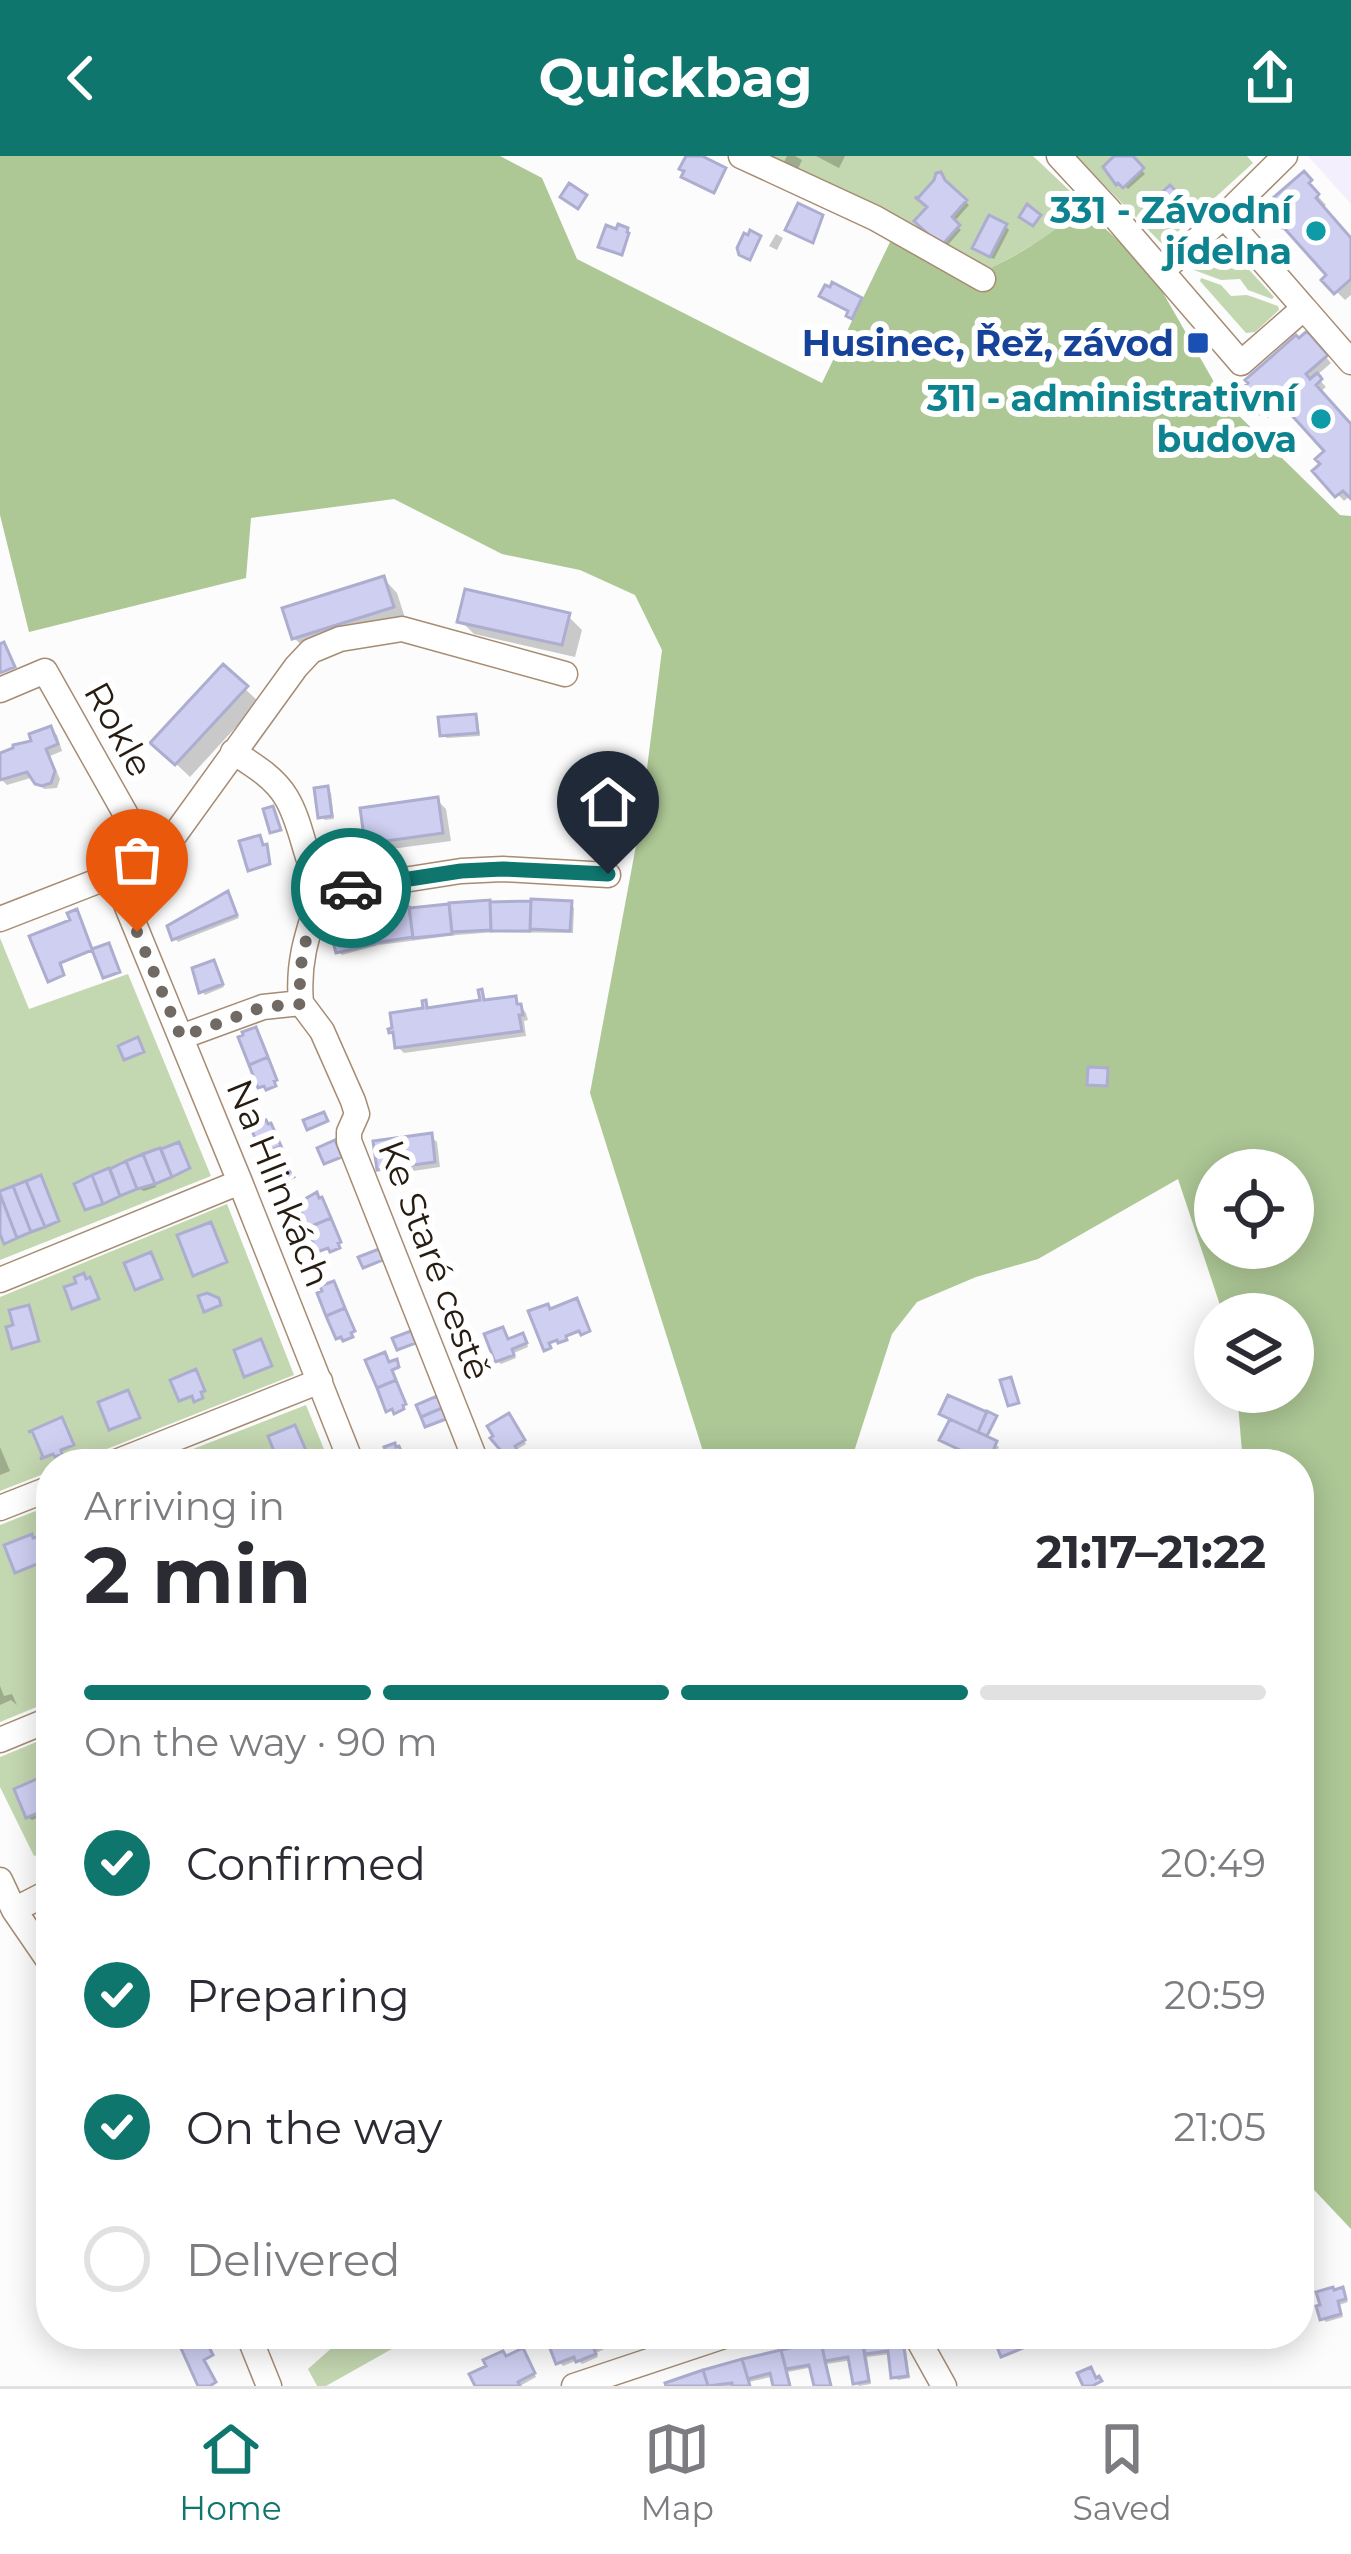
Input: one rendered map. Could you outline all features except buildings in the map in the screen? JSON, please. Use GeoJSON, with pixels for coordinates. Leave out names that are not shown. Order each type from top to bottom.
{"type":"FeatureCollection","features":[{"type":"Feature","properties":{"kind":"street"},"geometry":{"type":"LineString","coordinates":[[741,156],[875,218],[983,279]]}},
{"type":"Feature","properties":{"kind":"street"},"geometry":{"type":"LineString","coordinates":[[1059,156],[1241,363],[1304,308]]}},
{"type":"Feature","properties":{"kind":"street"},"geometry":{"type":"LineString","coordinates":[[1162,271],[1285,156]]}},
{"type":"Feature","properties":{"kind":"street"},"geometry":{"type":"LineString","coordinates":[[1224,217],[1351,362]]}},
{"type":"Feature","properties":{"kind":"street"},"geometry":{"type":"LineString","coordinates":[[0,920],[139,865],[163,850],[310,651],[340,639],[402,629],[565,674]]}},
{"type":"Feature","properties":{"kind":"street","name":"Rokle"},"geometry":{"type":"LineString","coordinates":[[0,690],[45,671],[147,852],[139,865]]}},
{"type":"Feature","properties":{"kind":"street"},"geometry":{"type":"LineString","coordinates":[[181,1037],[263,1007],[301,1004],[302,951],[322,889],[310,869],[286,796],[233,752]]}},
{"type":"Feature","properties":{"kind":"street","name":"Na Hlinkách"},"geometry":{"type":"LineString","coordinates":[[139,865],[123,897],[346,1449]]}},
{"type":"Feature","properties":{"kind":"street"},"geometry":{"type":"LineString","coordinates":[[322,889],[461,871],[608,874]]}},
{"type":"Feature","properties":{"kind":"street","name":"Ke Staré cestě"},"geometry":{"type":"LineString","coordinates":[[301,1004],[322,1030],[353,1101],[357,1114],[349,1141],[471,1449]]}},
{"type":"Feature","properties":{"kind":"street"},"geometry":{"type":"LineString","coordinates":[[0,1280],[240,1182]]}},
{"type":"Feature","properties":{"kind":"street"},"geometry":{"type":"LineString","coordinates":[[149,1449],[320,1382]]}},
{"type":"Feature","properties":{"kind":"street"},"geometry":{"type":"LineString","coordinates":[[0,1508],[36,1493]]}},
{"type":"Feature","properties":{"kind":"street"},"geometry":{"type":"LineString","coordinates":[[0,1740],[36,1725]]}},
{"type":"Feature","properties":{"kind":"street"},"geometry":{"type":"LineString","coordinates":[[0,1880],[36,1942]]}},
{"type":"Feature","properties":{"kind":"street"},"geometry":{"type":"LineString","coordinates":[[14,1910],[36,1899]]}},
{"type":"Feature","properties":{"kind":"street"},"geometry":{"type":"LineString","coordinates":[[254,2349],[269,2386]]}},
{"type":"Feature","properties":{"kind":"street"},"geometry":{"type":"LineString","coordinates":[[574,2386],[685,2349]]}},
{"type":"Feature","properties":{"kind":"street"},"geometry":{"type":"LineString","coordinates":[[923,2349],[944,2386]]}},
{"type":"Feature","properties":{"kind":"shaded area"},"geometry":{"type":"Polygon","coordinates":[[[1308,156],[1351,156],[1351,204],[1308,156]]]}},
{"type":"Feature","properties":{"kind":"green space"},"geometry":{"type":"Polygon","coordinates":[[[0,156],[500,156],[542,178],[577,259],[822,383],[892,238],[986,270],[1083,208],[1150,270],[1226,403],[1340,515],[1351,516],[1351,2229],[1314,2190],[1314,1449],[1242,1449],[1239,1413],[1314,1413],[1314,1293],[1216,1293],[1208,1269],[1314,1269],[1314,1149],[1194,1149],[1194,1227],[1178,1179],[1038,1259],[976,1277],[917,1302],[892,1334],[855,1449],[702,1449],[590,1093],[640,824],[662,650],[635,595],[580,570],[502,554],[394,499],[251,518],[246,578],[29,632],[0,515],[0,156]]]}},
{"type":"Feature","properties":{"kind":"green space"},"geometry":{"type":"Polygon","coordinates":[[[755,156],[1033,156],[1086,206],[1038,241],[986,270],[755,156]]]}},
{"type":"Feature","properties":{"kind":"green space"},"geometry":{"type":"Polygon","coordinates":[[[1076,156],[1247,156],[1253,163],[1163,245],[1076,156]]]}},
{"type":"Feature","properties":{"kind":"green space"},"geometry":{"type":"Polygon","coordinates":[[[1210,249],[1231,250],[1274,297],[1248,290],[1240,279],[1221,280],[1194,270],[1192,266],[1210,249]]]}},
{"type":"Feature","properties":{"kind":"green space"},"geometry":{"type":"Polygon","coordinates":[[[1201,278],[1221,285],[1231,296],[1247,295],[1279,310],[1255,332],[1246,333],[1201,278]]]}},
{"type":"Feature","properties":{"kind":"green space"},"geometry":{"type":"Polygon","coordinates":[[[0,938],[29,1009],[128,974],[211,1176],[0,1260],[0,938]]]}},
{"type":"Feature","properties":{"kind":"green space"},"geometry":{"type":"Polygon","coordinates":[[[227,1204],[294,1375],[107,1449],[36,1449],[36,1477],[0,1491],[0,1297],[227,1204]]]}},
{"type":"Feature","properties":{"kind":"green space"},"geometry":{"type":"Polygon","coordinates":[[[306,1405],[324,1449],[193,1449],[306,1405]]]}},
{"type":"Feature","properties":{"kind":"green space"},"geometry":{"type":"Polygon","coordinates":[[[36,1511],[36,1707],[0,1722],[0,1525],[36,1511]]]}},
{"type":"Feature","properties":{"kind":"green space"},"geometry":{"type":"Polygon","coordinates":[[[36,1742],[34,1856],[0,1787],[0,1757],[36,1742]]]}},
{"type":"Feature","properties":{"kind":"green space"},"geometry":{"type":"Polygon","coordinates":[[[330,2349],[392,2349],[326,2386],[317,2386],[308,2369],[330,2349]]]}},
{"type":"Feature","properties":{"kind":"way so far"},"geometry":{"type":"LineString","coordinates":[[137,932],[181,1037],[263,1007],[301,1004],[302,951],[322,889],[351,888]]}},
{"type":"Feature","properties":{"kind":"place","name":"331 - Závodní jídelna"},"geometry":{"type":"Point","coordinates":[1316,231]}},
{"type":"Feature","properties":{"kind":"place","name":"Husinec, Řež, závod"},"geometry":{"type":"Point","coordinates":[1198,343]}},
{"type":"Feature","properties":{"kind":"place","name":"311 - administrativní budova"},"geometry":{"type":"Point","coordinates":[1321,419]}},
{"type":"Feature","properties":{"kind":"route"},"geometry":{"type":"LineString","coordinates":[[351,888],[461,871],[608,874]]}}]}
